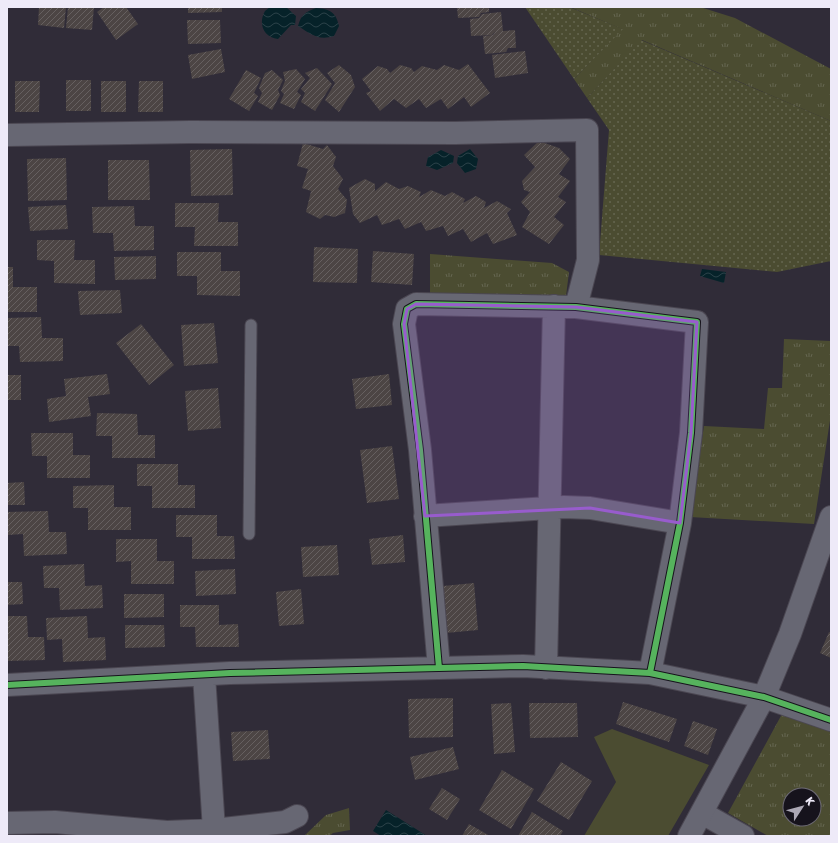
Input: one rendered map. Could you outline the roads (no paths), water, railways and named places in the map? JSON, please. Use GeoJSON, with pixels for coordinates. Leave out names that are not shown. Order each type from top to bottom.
{"type":"FeatureCollection","features":[{"type":"Feature","properties":{"kind":"street"},"geometry":{"type":"LineString","coordinates":[[7,135],[184,132],[455,133],[587,130],[588,260],[576,307]]}},
{"type":"Feature","properties":{"kind":"street"},"geometry":{"type":"LineString","coordinates":[[439,668],[420,450],[404,324],[407,310],[416,304],[576,307],[697,322],[691,434],[680,523],[650,673]]}},
{"type":"Feature","properties":{"kind":"street"},"geometry":{"type":"LineString","coordinates":[[546,668],[554,306]]}},
{"type":"Feature","properties":{"kind":"street"},"geometry":{"type":"LineString","coordinates":[[426,516],[550,508],[590,508],[680,523]]}},
{"type":"Feature","properties":{"kind":"street"},"geometry":{"type":"LineString","coordinates":[[689,836],[764,696],[790,634],[831,516]]}},
{"type":"Feature","properties":{"kind":"street"},"geometry":{"type":"LineString","coordinates":[[7,685],[204,675],[439,668],[546,668],[650,673],[764,696],[831,720]]}},
{"type":"Feature","properties":{"kind":"street"},"geometry":{"type":"LineString","coordinates":[[204,675],[214,830]]}},
{"type":"Feature","properties":{"kind":"street"},"geometry":{"type":"LineString","coordinates":[[702,813],[743,836]]}},
{"type":"Feature","properties":{"kind":"street"},"geometry":{"type":"LineString","coordinates":[[10,827],[55,822],[167,832],[214,830],[285,822],[297,816]]}},
{"type":"Feature","properties":{"kind":"lane"},"geometry":{"type":"LineString","coordinates":[[249,534],[251,325]]}},
{"type":"Feature","properties":{"kind":"water"},"geometry":{"type":"Polygon","coordinates":[[[270,7],[286,7],[296,16],[295,25],[291,25],[278,39],[273,38],[265,32],[262,25],[265,11],[270,7]]]}},
{"type":"Feature","properties":{"kind":"water"},"geometry":{"type":"Polygon","coordinates":[[[316,8],[329,10],[336,17],[339,26],[334,36],[323,38],[315,36],[298,26],[304,14],[316,8]]]}},
{"type":"Feature","properties":{"kind":"water"},"geometry":{"type":"Polygon","coordinates":[[[470,149],[478,159],[476,169],[465,173],[457,163],[458,156],[470,149]]]}},
{"type":"Feature","properties":{"kind":"water"},"geometry":{"type":"Polygon","coordinates":[[[441,150],[454,156],[453,163],[437,170],[426,166],[428,157],[441,150]]]}},
{"type":"Feature","properties":{"kind":"water"},"geometry":{"type":"Polygon","coordinates":[[[702,269],[726,272],[724,283],[700,276],[702,269]]]}},
{"type":"Feature","properties":{"kind":"water"},"geometry":{"type":"Polygon","coordinates":[[[386,810],[427,836],[381,836],[373,831],[386,810]]]}}]}
